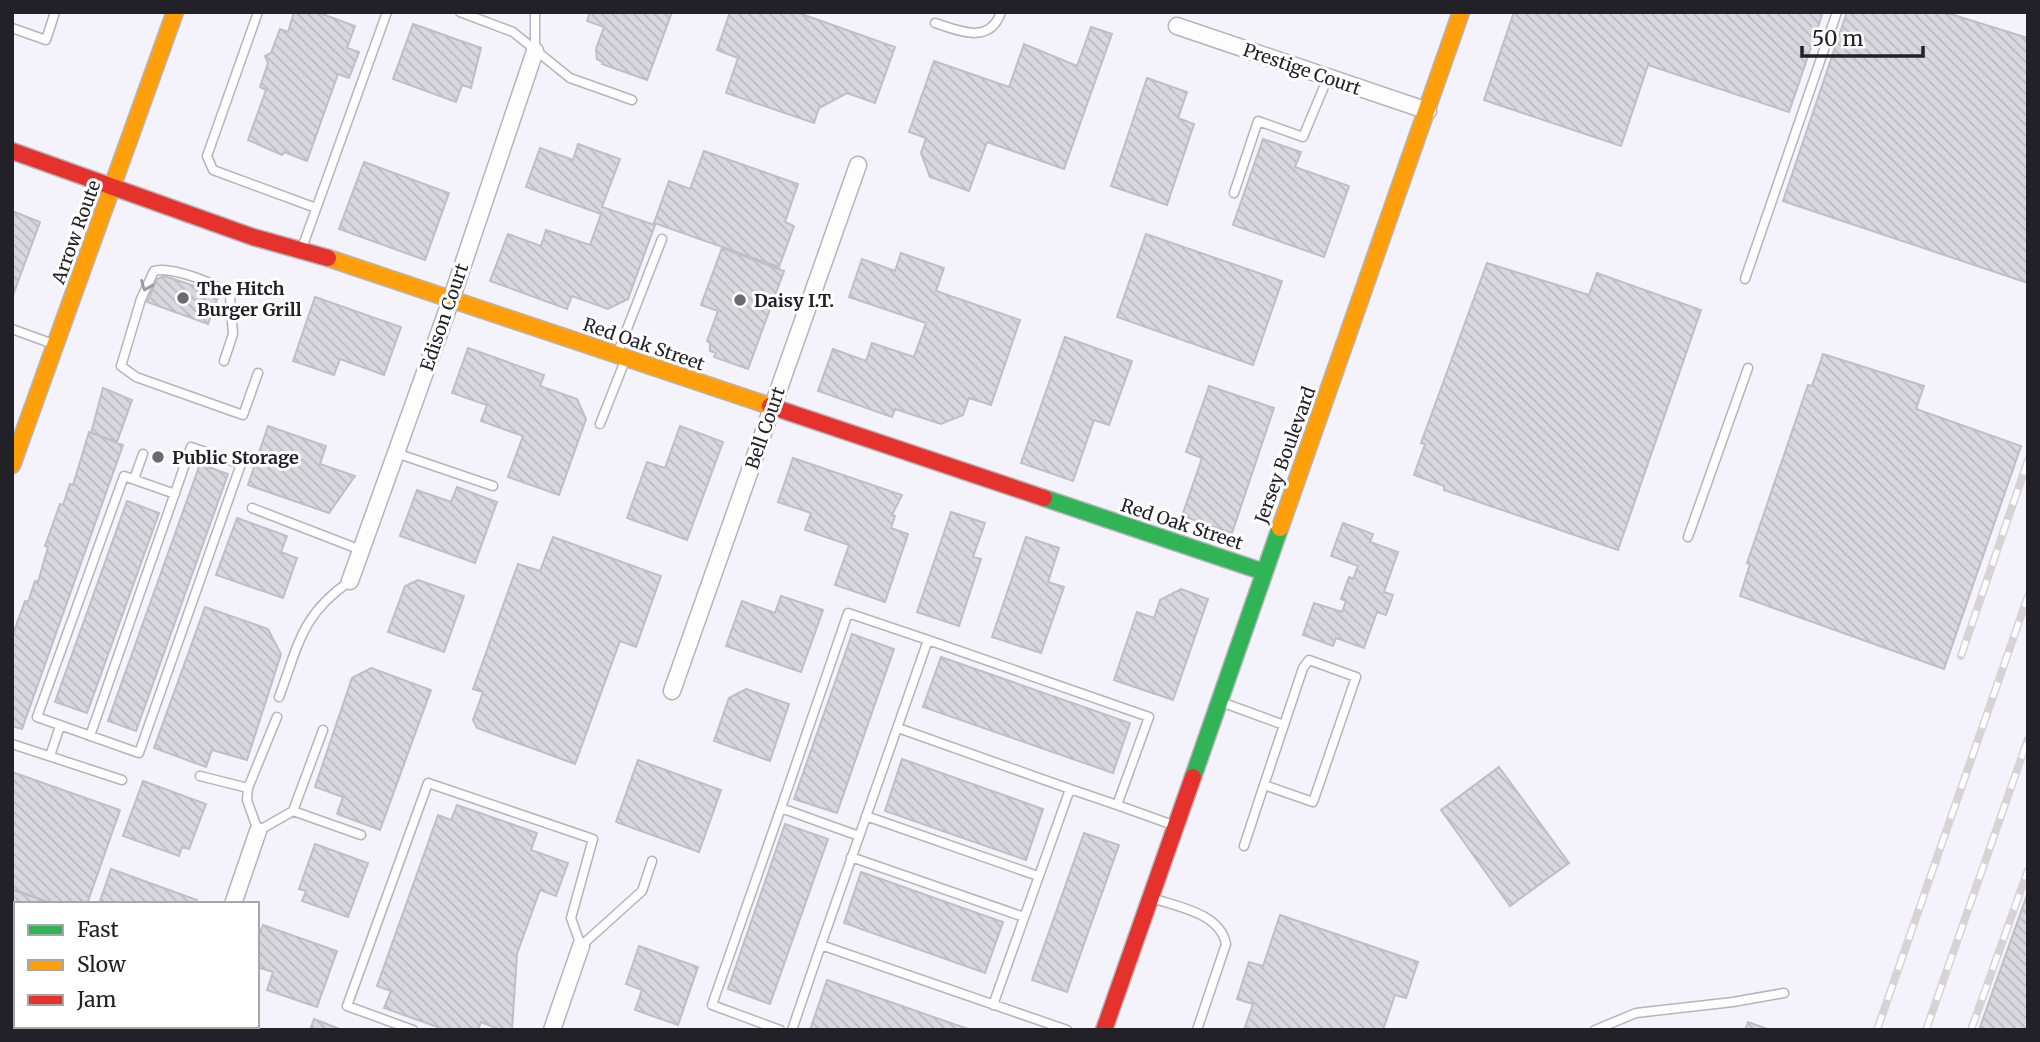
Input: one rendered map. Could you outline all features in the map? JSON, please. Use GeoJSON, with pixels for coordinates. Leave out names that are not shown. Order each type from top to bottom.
{"type":"FeatureCollection","features":[{"type":"Feature","properties":{"kind":"street","name":"Arrow Route"},"geometry":{"type":"LineString","coordinates":[[12,466],[175,12]]}},
{"type":"Feature","properties":{"kind":"street","name":"Jersey Boulevard"},"geometry":{"type":"LineString","coordinates":[[1104,1030],[1461,12]]}},
{"type":"Feature","properties":{"kind":"street","name":"Prestige Court"},"geometry":{"type":"LineString","coordinates":[[1177,26],[1428,111]]}},
{"type":"Feature","properties":{"kind":"street","name":"Edison Court"},"geometry":{"type":"LineString","coordinates":[[350,581],[451,300],[535,51]]}},
{"type":"Feature","properties":{"kind":"street","name":"Red Oak Street"},"geometry":{"type":"LineString","coordinates":[[12,151],[301,251],[1264,572]]}},
{"type":"Feature","properties":{"kind":"street","name":"Bell Court"},"geometry":{"type":"LineString","coordinates":[[672,691],[858,165]]}},
{"type":"Feature","properties":{"kind":"street"},"geometry":{"type":"LineString","coordinates":[[234,902],[258,831]]}},
{"type":"Feature","properties":{"kind":"street"},"geometry":{"type":"LineString","coordinates":[[552,1030],[581,946]]}},
{"type":"Feature","properties":{"kind":"lane"},"geometry":{"type":"LineString","coordinates":[[12,27],[46,40],[55,12]]}},
{"type":"Feature","properties":{"kind":"lane"},"geometry":{"type":"LineString","coordinates":[[258,12],[207,156],[212,170],[316,208]]}},
{"type":"Feature","properties":{"kind":"lane"},"geometry":{"type":"LineString","coordinates":[[301,251],[387,12]]}},
{"type":"Feature","properties":{"kind":"lane"},"geometry":{"type":"LineString","coordinates":[[460,12],[513,32],[570,78],[632,100]]}},
{"type":"Feature","properties":{"kind":"lane"},"geometry":{"type":"LineString","coordinates":[[535,12],[535,51]]}},
{"type":"Feature","properties":{"kind":"lane"},"geometry":{"type":"LineString","coordinates":[[935,23],[971,35],[980,34],[998,21],[1001,12]]}},
{"type":"Feature","properties":{"kind":"lane"},"geometry":{"type":"LineString","coordinates":[[1745,279],[1837,12]]}},
{"type":"Feature","properties":{"kind":"lane"},"geometry":{"type":"LineString","coordinates":[[1234,193],[1258,121],[1303,137],[1328,77]]}},
{"type":"Feature","properties":{"kind":"lane"},"geometry":{"type":"LineString","coordinates":[[600,424],[662,239]]}},
{"type":"Feature","properties":{"kind":"lane"},"geometry":{"type":"LineString","coordinates":[[224,361],[233,334],[230,296],[216,286],[163,268],[154,271],[141,299],[121,366],[146,380],[243,415],[258,373]]}},
{"type":"Feature","properties":{"kind":"lane"},"geometry":{"type":"LineString","coordinates":[[12,329],[56,345]]}},
{"type":"Feature","properties":{"kind":"lane"},"geometry":{"type":"LineString","coordinates":[[1688,537],[1748,368]]}},
{"type":"Feature","properties":{"kind":"lane"},"geometry":{"type":"LineString","coordinates":[[90,736],[175,494],[191,447],[241,464],[139,754],[37,717],[124,476],[175,494]]}},
{"type":"Feature","properties":{"kind":"lane"},"geometry":{"type":"LineString","coordinates":[[396,453],[494,486]]}},
{"type":"Feature","properties":{"kind":"lane"},"geometry":{"type":"LineString","coordinates":[[134,479],[143,454]]}},
{"type":"Feature","properties":{"kind":"lane"},"geometry":{"type":"LineString","coordinates":[[252,508],[361,550]]}},
{"type":"Feature","properties":{"kind":"lane"},"geometry":{"type":"LineString","coordinates":[[279,697],[310,617],[325,598],[350,581]]}},
{"type":"Feature","properties":{"kind":"lane"},"geometry":{"type":"LineString","coordinates":[[780,1030],[712,1005],[848,613],[1149,717],[1117,805]]}},
{"type":"Feature","properties":{"kind":"lane"},"geometry":{"type":"LineString","coordinates":[[792,1030],[928,640]]}},
{"type":"Feature","properties":{"kind":"lane"},"geometry":{"type":"LineString","coordinates":[[1244,846],[1264,785],[1284,725],[1306,662],[1315,661],[1356,677],[1313,802],[1264,785]]}},
{"type":"Feature","properties":{"kind":"lane"},"geometry":{"type":"LineString","coordinates":[[1219,702],[1284,725]]}},
{"type":"Feature","properties":{"kind":"lane"},"geometry":{"type":"LineString","coordinates":[[277,717],[248,788],[247,800],[258,831],[293,811],[323,730]]}},
{"type":"Feature","properties":{"kind":"lane"},"geometry":{"type":"LineString","coordinates":[[50,757],[60,726]]}},
{"type":"Feature","properties":{"kind":"lane"},"geometry":{"type":"LineString","coordinates":[[898,728],[1175,826]]}},
{"type":"Feature","properties":{"kind":"lane"},"geometry":{"type":"LineString","coordinates":[[12,744],[122,780]]}},
{"type":"Feature","properties":{"kind":"lane"},"geometry":{"type":"LineString","coordinates":[[200,776],[248,788]]}},
{"type":"Feature","properties":{"kind":"lane"},"geometry":{"type":"LineString","coordinates":[[413,1030],[347,1006],[428,783],[593,839],[571,918],[581,946],[642,891],[652,861]]}},
{"type":"Feature","properties":{"kind":"lane"},"geometry":{"type":"LineString","coordinates":[[993,1005],[1070,789]]}},
{"type":"Feature","properties":{"kind":"lane"},"geometry":{"type":"LineString","coordinates":[[781,808],[859,836]]}},
{"type":"Feature","properties":{"kind":"lane"},"geometry":{"type":"LineString","coordinates":[[293,811],[361,835]]}},
{"type":"Feature","properties":{"kind":"lane"},"geometry":{"type":"LineString","coordinates":[[866,816],[1038,876]]}},
{"type":"Feature","properties":{"kind":"lane"},"geometry":{"type":"LineString","coordinates":[[851,857],[1024,917]]}},
{"type":"Feature","properties":{"kind":"lane"},"geometry":{"type":"LineString","coordinates":[[1150,897],[1196,913],[1211,921],[1224,934],[1226,944],[1197,1030]]}},
{"type":"Feature","properties":{"kind":"lane"},"geometry":{"type":"LineString","coordinates":[[821,945],[993,1005],[1040,1026],[1067,1030]]}},
{"type":"Feature","properties":{"kind":"lane"},"geometry":{"type":"LineString","coordinates":[[1595,1030],[1636,1013],[1784,993]]}},
{"type":"Feature","properties":{"kind":"building"},"geometry":{"type":"Polygon","coordinates":[[[294,12],[317,12],[355,26],[347,48],[359,52],[349,78],[338,74],[307,161],[284,152],[282,155],[248,140],[266,90],[260,87],[268,63],[265,56],[271,53],[280,29],[288,32],[294,12]]]}},
{"type":"Feature","properties":{"kind":"building"},"geometry":{"type":"Polygon","coordinates":[[[590,12],[672,12],[647,80],[602,64],[603,62],[597,59],[596,49],[604,27],[587,21],[590,12]]]}},
{"type":"Feature","properties":{"kind":"building"},"geometry":{"type":"Polygon","coordinates":[[[730,12],[796,12],[895,47],[875,103],[847,93],[819,108],[814,123],[726,93],[738,58],[717,50],[730,12]]]}},
{"type":"Feature","properties":{"kind":"building"},"geometry":{"type":"Polygon","coordinates":[[[1514,12],[1823,12],[1789,112],[1648,65],[1621,146],[1484,100],[1514,12]]]}},
{"type":"Feature","properties":{"kind":"building"},"geometry":{"type":"Polygon","coordinates":[[[1847,12],[1944,12],[2028,38],[2028,283],[1783,201],[1847,12]]]}},
{"type":"Feature","properties":{"kind":"building"},"geometry":{"type":"Polygon","coordinates":[[[413,24],[481,48],[471,88],[462,85],[456,102],[393,79],[413,24]]]}},
{"type":"Feature","properties":{"kind":"building"},"geometry":{"type":"Polygon","coordinates":[[[1091,27],[1112,34],[1064,169],[987,142],[969,191],[930,177],[921,153],[926,138],[909,132],[934,61],[1009,87],[1024,44],[1077,66],[1091,27]]]}},
{"type":"Feature","properties":{"kind":"building"},"geometry":{"type":"Polygon","coordinates":[[[1147,78],[1187,92],[1178,118],[1194,124],[1167,205],[1111,186],[1147,78]]]}},
{"type":"Feature","properties":{"kind":"building"},"geometry":{"type":"Polygon","coordinates":[[[1263,139],[1301,152],[1295,167],[1349,186],[1324,257],[1233,225],[1263,139]]]}},
{"type":"Feature","properties":{"kind":"building"},"geometry":{"type":"Polygon","coordinates":[[[578,144],[620,159],[602,207],[655,225],[628,299],[608,309],[572,296],[567,309],[490,281],[508,234],[541,246],[546,230],[590,245],[601,214],[526,187],[540,148],[573,160],[578,144]]]}},
{"type":"Feature","properties":{"kind":"building"},"geometry":{"type":"Polygon","coordinates":[[[704,151],[798,184],[785,222],[794,226],[779,267],[654,223],[669,181],[690,189],[704,151]]]}},
{"type":"Feature","properties":{"kind":"building"},"geometry":{"type":"Polygon","coordinates":[[[364,162],[449,193],[425,260],[339,229],[364,162]]]}},
{"type":"Feature","properties":{"kind":"building"},"geometry":{"type":"Polygon","coordinates":[[[12,211],[40,222],[12,298],[12,211]]]}},
{"type":"Feature","properties":{"kind":"building"},"geometry":{"type":"Polygon","coordinates":[[[1146,234],[1282,281],[1253,365],[1117,317],[1146,234]]]}},
{"type":"Feature","properties":{"kind":"building"},"geometry":{"type":"Polygon","coordinates":[[[722,248],[784,271],[748,369],[714,357],[716,353],[710,351],[710,343],[707,341],[718,311],[701,305],[722,248]]]}},
{"type":"Feature","properties":{"kind":"building"},"geometry":{"type":"Polygon","coordinates":[[[901,253],[944,268],[936,291],[1020,320],[991,405],[969,398],[963,415],[941,424],[895,409],[892,417],[818,391],[833,349],[866,361],[872,343],[914,357],[926,323],[849,297],[862,259],[895,271],[901,253]]]}},
{"type":"Feature","properties":{"kind":"building"},"geometry":{"type":"Polygon","coordinates":[[[1487,263],[1589,295],[1597,273],[1701,310],[1618,550],[1444,490],[1444,486],[1414,475],[1425,444],[1421,443],[1487,263]]]}},
{"type":"Feature","properties":{"kind":"building","name":"The Hitch Burger Grill"},"geometry":{"type":"Polygon","coordinates":[[[164,276],[219,294],[208,324],[147,302],[157,279],[164,276]]]}},
{"type":"Feature","properties":{"kind":"building"},"geometry":{"type":"Polygon","coordinates":[[[315,297],[401,327],[384,375],[340,359],[334,375],[293,361],[315,297]]]}},
{"type":"Feature","properties":{"kind":"building"},"geometry":{"type":"Polygon","coordinates":[[[1065,337],[1132,361],[1109,425],[1094,420],[1073,481],[1021,463],[1065,337]]]}},
{"type":"Feature","properties":{"kind":"building"},"geometry":{"type":"Polygon","coordinates":[[[468,348],[544,375],[540,386],[577,399],[586,419],[559,495],[508,477],[523,436],[481,421],[487,405],[452,393],[468,348]]]}},
{"type":"Feature","properties":{"kind":"building"},"geometry":{"type":"Polygon","coordinates":[[[1823,354],[1924,386],[1916,409],[2021,446],[1944,669],[1740,596],[1750,564],[1747,563],[1808,385],[1812,386],[1823,354]]]}},
{"type":"Feature","properties":{"kind":"building"},"geometry":{"type":"Polygon","coordinates":[[[1209,386],[1274,408],[1232,533],[1182,516],[1202,458],[1186,452],[1209,386]]]}},
{"type":"Feature","properties":{"kind":"building"},"geometry":{"type":"Polygon","coordinates":[[[103,388],[132,400],[117,442],[91,433],[103,388]]]}},
{"type":"Feature","properties":{"kind":"building"},"geometry":{"type":"Polygon","coordinates":[[[268,426],[326,446],[320,464],[355,476],[329,513],[248,485],[268,426]]]}},
{"type":"Feature","properties":{"kind":"building"},"geometry":{"type":"Polygon","coordinates":[[[680,426],[723,442],[687,540],[627,518],[647,462],[665,468],[680,426]]]}},
{"type":"Feature","properties":{"kind":"building"},"geometry":{"type":"Polygon","coordinates":[[[89,432],[123,445],[22,729],[12,726],[12,637],[25,601],[28,602],[35,581],[38,582],[48,547],[45,546],[60,504],[63,505],[70,484],[73,485],[89,432]]]}},
{"type":"Feature","properties":{"kind":"building"},"geometry":{"type":"Polygon","coordinates":[[[793,458],[902,495],[892,515],[895,516],[891,528],[908,534],[885,602],[835,585],[849,545],[805,530],[811,513],[778,502],[793,458]]]}},
{"type":"Feature","properties":{"kind":"building"},"geometry":{"type":"Polygon","coordinates":[[[200,464],[228,474],[136,731],[108,721],[200,464]]]}},
{"type":"Feature","properties":{"kind":"building"},"geometry":{"type":"Polygon","coordinates":[[[457,487],[497,502],[475,563],[400,536],[417,490],[451,502],[457,487]]]}},
{"type":"Feature","properties":{"kind":"building"},"geometry":{"type":"Polygon","coordinates":[[[127,501],[159,513],[87,713],[55,702],[127,501]]]}},
{"type":"Feature","properties":{"kind":"building"},"geometry":{"type":"Polygon","coordinates":[[[951,512],[985,523],[973,557],[981,559],[959,626],[917,612],[951,512]]]}},
{"type":"Feature","properties":{"kind":"building"},"geometry":{"type":"Polygon","coordinates":[[[237,518],[287,536],[281,552],[297,558],[283,598],[216,575],[237,518]]]}},
{"type":"Feature","properties":{"kind":"building"},"geometry":{"type":"Polygon","coordinates":[[[1343,523],[1373,534],[1370,542],[1398,552],[1384,592],[1393,595],[1386,615],[1377,612],[1364,648],[1336,638],[1333,646],[1303,635],[1314,603],[1342,612],[1346,601],[1341,599],[1349,577],[1353,579],[1358,566],[1331,556],[1343,523]]]}},
{"type":"Feature","properties":{"kind":"building"},"geometry":{"type":"Polygon","coordinates":[[[553,537],[661,576],[636,647],[620,641],[575,764],[477,728],[473,720],[483,692],[473,689],[518,564],[540,571],[553,537]]]}},
{"type":"Feature","properties":{"kind":"building"},"geometry":{"type":"Polygon","coordinates":[[[1026,537],[1059,548],[1048,582],[1064,587],[1041,653],[992,637],[1026,537]]]}},
{"type":"Feature","properties":{"kind":"building"},"geometry":{"type":"Polygon","coordinates":[[[418,580],[464,596],[444,652],[388,632],[405,586],[418,580]]]}},
{"type":"Feature","properties":{"kind":"building"},"geometry":{"type":"Polygon","coordinates":[[[1181,589],[1208,599],[1173,700],[1114,680],[1137,612],[1154,618],[1160,600],[1181,589]]]}},
{"type":"Feature","properties":{"kind":"building"},"geometry":{"type":"Polygon","coordinates":[[[781,596],[823,610],[801,672],[726,646],[742,601],[775,613],[781,596]]]}},
{"type":"Feature","properties":{"kind":"building"},"geometry":{"type":"Polygon","coordinates":[[[205,607],[268,629],[281,654],[247,760],[212,750],[206,767],[154,748],[205,607]]]}},
{"type":"Feature","properties":{"kind":"building"},"geometry":{"type":"Polygon","coordinates":[[[852,634],[894,649],[837,813],[794,799],[852,634]]]}},
{"type":"Feature","properties":{"kind":"building"},"geometry":{"type":"Polygon","coordinates":[[[941,657],[1130,723],[1113,773],[923,707],[941,657]]]}},
{"type":"Feature","properties":{"kind":"building"},"geometry":{"type":"Polygon","coordinates":[[[371,668],[431,690],[380,830],[337,814],[343,797],[315,787],[352,678],[371,668]]]}},
{"type":"Feature","properties":{"kind":"building"},"geometry":{"type":"Polygon","coordinates":[[[746,689],[789,704],[770,761],[714,741],[729,698],[746,689]]]}},
{"type":"Feature","properties":{"kind":"building"},"geometry":{"type":"Polygon","coordinates":[[[902,759],[1043,809],[1026,860],[885,811],[902,759]]]}},
{"type":"Feature","properties":{"kind":"building"},"geometry":{"type":"Polygon","coordinates":[[[638,760],[721,790],[699,852],[616,822],[638,760]]]}},
{"type":"Feature","properties":{"kind":"building"},"geometry":{"type":"Polygon","coordinates":[[[1499,767],[1569,863],[1510,906],[1441,810],[1499,767]]]}},
{"type":"Feature","properties":{"kind":"building"},"geometry":{"type":"Polygon","coordinates":[[[12,772],[120,810],[88,902],[48,902],[12,889],[12,772]]]}},
{"type":"Feature","properties":{"kind":"building"},"geometry":{"type":"Polygon","coordinates":[[[143,781],[206,804],[189,849],[182,847],[179,856],[123,836],[143,781]]]}},
{"type":"Feature","properties":{"kind":"building"},"geometry":{"type":"Polygon","coordinates":[[[457,805],[537,833],[531,850],[568,863],[556,896],[540,890],[517,954],[512,1030],[501,1030],[481,1022],[478,1030],[446,1030],[384,1008],[391,991],[377,986],[438,815],[451,820],[457,805]]]}},
{"type":"Feature","properties":{"kind":"building"},"geometry":{"type":"Polygon","coordinates":[[[785,824],[828,839],[770,1004],[728,989],[785,824]]]}},
{"type":"Feature","properties":{"kind":"building"},"geometry":{"type":"Polygon","coordinates":[[[1084,833],[1119,845],[1067,992],[1032,980],[1084,833]]]}},
{"type":"Feature","properties":{"kind":"building"},"geometry":{"type":"Polygon","coordinates":[[[315,844],[368,863],[348,917],[302,901],[306,891],[299,889],[315,844]]]}},
{"type":"Feature","properties":{"kind":"building"},"geometry":{"type":"Polygon","coordinates":[[[111,869],[197,900],[196,902],[100,902],[111,869]]]}},
{"type":"Feature","properties":{"kind":"building"},"geometry":{"type":"Polygon","coordinates":[[[861,872],[1003,922],[985,973],[844,923],[861,872]]]}},
{"type":"Feature","properties":{"kind":"building"},"geometry":{"type":"Polygon","coordinates":[[[12,890],[46,901],[14,902],[12,985],[12,890]]]}},
{"type":"Feature","properties":{"kind":"building"},"geometry":{"type":"Polygon","coordinates":[[[2028,892],[2028,1030],[1979,1030],[2028,892]]]}},
{"type":"Feature","properties":{"kind":"building"},"geometry":{"type":"Polygon","coordinates":[[[1280,915],[1418,962],[1406,998],[1395,995],[1383,1030],[1244,1030],[1253,1004],[1237,999],[1249,962],[1263,966],[1280,915]]]}},
{"type":"Feature","properties":{"kind":"building"},"geometry":{"type":"Polygon","coordinates":[[[263,925],[337,951],[317,1007],[267,990],[273,972],[259,968],[259,935],[263,925]]]}},
{"type":"Feature","properties":{"kind":"building"},"geometry":{"type":"Polygon","coordinates":[[[639,946],[698,967],[678,1025],[635,1010],[642,990],[626,984],[639,946]]]}},
{"type":"Feature","properties":{"kind":"building"},"geometry":{"type":"Polygon","coordinates":[[[827,980],[971,1030],[810,1030],[827,980]]]}},
{"type":"Feature","properties":{"kind":"building"},"geometry":{"type":"Polygon","coordinates":[[[314,1019],[342,1030],[310,1030],[314,1019]]]}},
{"type":"Feature","properties":{"kind":"building"},"geometry":{"type":"Polygon","coordinates":[[[1748,1022],[1770,1030],[1745,1030],[1748,1022]]]}},
{"type":"Feature","properties":{"kind":"building"},"geometry":{"type":"Polygon","coordinates":[[[113,1028],[116,1030],[54,1030],[113,1028]]]}},
{"type":"Feature","properties":{"kind":"railway"},"geometry":{"type":"LineString","coordinates":[[1961,656],[2028,460]]}},
{"type":"Feature","properties":{"kind":"railway"},"geometry":{"type":"LineString","coordinates":[[1877,1030],[2028,596]]}},
{"type":"Feature","properties":{"kind":"railway"},"geometry":{"type":"LineString","coordinates":[[1926,1030],[2028,739]]}},
{"type":"Feature","properties":{"kind":"railway"},"geometry":{"type":"LineString","coordinates":[[1971,1030],[2028,870]]}},
{"type":"Feature","properties":{"kind":"traffic: fast"},"geometry":{"type":"LineString","coordinates":[[1044,498],[1264,572]]}},
{"type":"Feature","properties":{"kind":"traffic: fast"},"geometry":{"type":"LineString","coordinates":[[1193,777],[1280,528]]}},
{"type":"Feature","properties":{"kind":"traffic: slow"},"geometry":{"type":"LineString","coordinates":[[12,465],[175,12]]}},
{"type":"Feature","properties":{"kind":"traffic: slow"},"geometry":{"type":"LineString","coordinates":[[1280,528],[1461,12]]}},
{"type":"Feature","properties":{"kind":"traffic: slow"},"geometry":{"type":"LineString","coordinates":[[328,258],[770,406]]}},
{"type":"Feature","properties":{"kind":"traffic: jam"},"geometry":{"type":"LineString","coordinates":[[12,151],[253,237],[328,258]]}},
{"type":"Feature","properties":{"kind":"traffic: jam"},"geometry":{"type":"LineString","coordinates":[[770,406],[1044,498]]}},
{"type":"Feature","properties":{"kind":"traffic: jam"},"geometry":{"type":"LineString","coordinates":[[1104,1030],[1193,777]]}},
{"type":"Feature","properties":{"kind":"place","name":"The Hitch Burger Grill"},"geometry":{"type":"Point","coordinates":[183,298]}},
{"type":"Feature","properties":{"kind":"place","name":"Daisy I.T."},"geometry":{"type":"Point","coordinates":[740,300]}},
{"type":"Feature","properties":{"kind":"place","name":"Public Storage"},"geometry":{"type":"Point","coordinates":[158,457]}}]}
